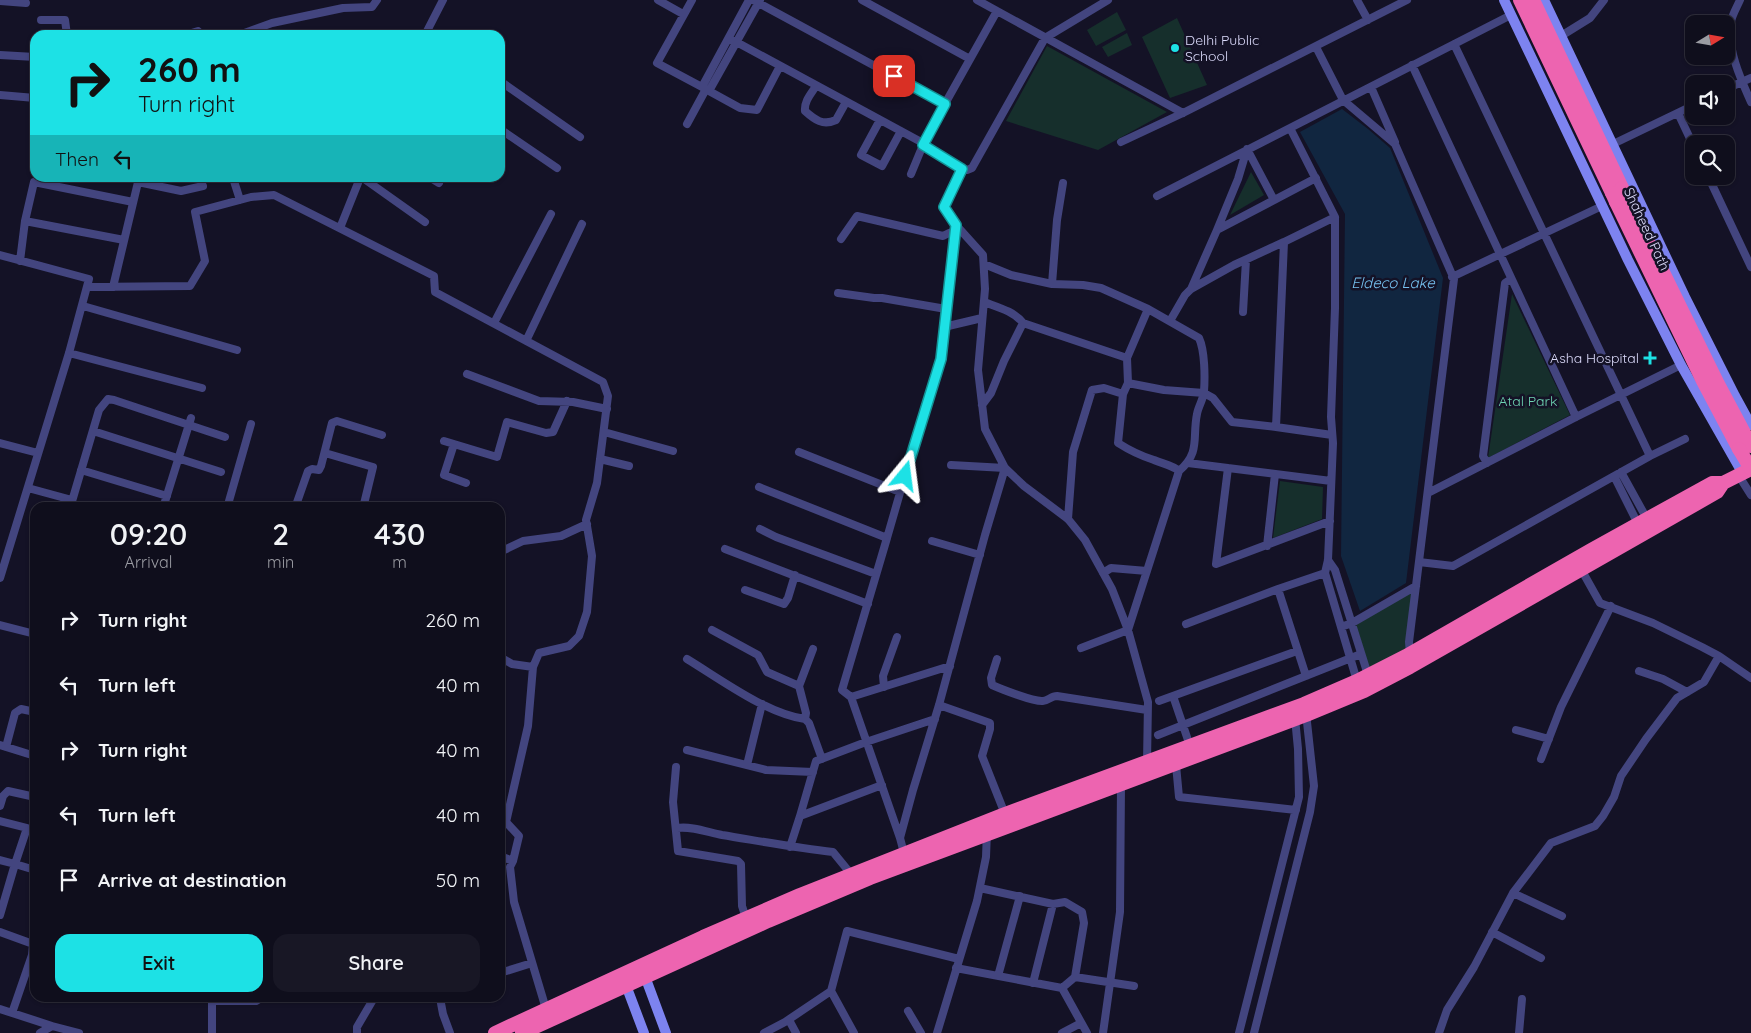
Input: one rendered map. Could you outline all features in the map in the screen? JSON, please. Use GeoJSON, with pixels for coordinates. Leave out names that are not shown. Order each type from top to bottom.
{"type":"FeatureCollection","features":[{"type":"Feature","properties":{"kind":"highway","name":"Shaheed Path"},"geometry":{"type":"LineString","coordinates":[[1520,0],[1622,194]]}},
{"type":"Feature","properties":{"kind":"highway","name":"Shaheed Path"},"geometry":{"type":"LineString","coordinates":[[1533,0],[1622,194],[1703,381],[1747,447],[1747,475]]}},
{"type":"Feature","properties":{"kind":"highway"},"geometry":{"type":"LineString","coordinates":[[531,1031],[624,980],[746,918],[851,874],[904,853],[1121,785],[1176,765],[1300,712],[1410,654],[1712,483],[1723,483],[1747,475]]}},
{"type":"Feature","properties":{"kind":"highway"},"geometry":{"type":"LineString","coordinates":[[643,971],[870,878],[986,828],[1005,814],[1190,746],[1364,691],[1410,667],[1717,492],[1723,483]]}},
{"type":"Feature","properties":{"kind":"highway"},"geometry":{"type":"LineString","coordinates":[[495,1033],[546,1009],[624,980]]}},
{"type":"Feature","properties":{"kind":"street"},"geometry":{"type":"LineString","coordinates":[[253,30],[272,23],[334,10],[372,7],[377,0]]}},
{"type":"Feature","properties":{"kind":"street"},"geometry":{"type":"LineString","coordinates":[[430,30],[444,0]]}},
{"type":"Feature","properties":{"kind":"street"},"geometry":{"type":"LineString","coordinates":[[658,0],[684,14]]}},
{"type":"Feature","properties":{"kind":"street"},"geometry":{"type":"LineString","coordinates":[[692,0],[657,63],[740,108],[757,110],[780,66]]}},
{"type":"Feature","properties":{"kind":"street"},"geometry":{"type":"LineString","coordinates":[[732,40],[749,0]]}},
{"type":"Feature","properties":{"kind":"street"},"geometry":{"type":"LineString","coordinates":[[862,0],[970,59]]}},
{"type":"Feature","properties":{"kind":"street"},"geometry":{"type":"LineString","coordinates":[[977,0],[1183,113]]}},
{"type":"Feature","properties":{"kind":"street"},"geometry":{"type":"LineString","coordinates":[[732,40],[901,131],[962,169],[972,168],[1045,38],[1108,0]]}},
{"type":"Feature","properties":{"kind":"street"},"geometry":{"type":"LineString","coordinates":[[1357,0],[1368,20]]}},
{"type":"Feature","properties":{"kind":"street"},"geometry":{"type":"LineString","coordinates":[[1121,142],[1316,47],[1407,0]]}},
{"type":"Feature","properties":{"kind":"street"},"geometry":{"type":"LineString","coordinates":[[1504,0],[1602,206],[1681,365],[1747,475],[1751,495]]}},
{"type":"Feature","properties":{"kind":"street"},"geometry":{"type":"LineString","coordinates":[[1544,0],[1613,144],[1622,194],[1706,338],[1751,425]]}},
{"type":"Feature","properties":{"kind":"street"},"geometry":{"type":"LineString","coordinates":[[1561,36],[1590,18],[1604,0]]}},
{"type":"Feature","properties":{"kind":"street"},"geometry":{"type":"LineString","coordinates":[[1740,0],[1731,20],[1729,37],[1742,82],[1751,102]]}},
{"type":"Feature","properties":{"kind":"street"},"geometry":{"type":"LineString","coordinates":[[0,1],[26,4]]}},
{"type":"Feature","properties":{"kind":"street"},"geometry":{"type":"LineString","coordinates":[[687,124],[732,40],[757,1],[945,104]]}},
{"type":"Feature","properties":{"kind":"street"},"geometry":{"type":"LineString","coordinates":[[911,174],[923,144],[997,11]]}},
{"type":"Feature","properties":{"kind":"street"},"geometry":{"type":"LineString","coordinates":[[1158,196],[1511,15]]}},
{"type":"Feature","properties":{"kind":"street"},"geometry":{"type":"LineString","coordinates":[[40,20],[65,20],[66,30]]}},
{"type":"Feature","properties":{"kind":"street"},"geometry":{"type":"LineString","coordinates":[[1454,44],[1650,456]]}},
{"type":"Feature","properties":{"kind":"street"},"geometry":{"type":"LineString","coordinates":[[1316,47],[1343,100],[1395,144]]}},
{"type":"Feature","properties":{"kind":"street"},"geometry":{"type":"LineString","coordinates":[[0,55],[30,57]]}},
{"type":"Feature","properties":{"kind":"street"},"geometry":{"type":"LineString","coordinates":[[1412,65],[1576,417]]}},
{"type":"Feature","properties":{"kind":"street"},"geometry":{"type":"LineString","coordinates":[[1735,85],[1751,78]]}},
{"type":"Feature","properties":{"kind":"street"},"geometry":{"type":"LineString","coordinates":[[505,84],[580,137]]}},
{"type":"Feature","properties":{"kind":"street"},"geometry":{"type":"LineString","coordinates":[[816,86],[805,103],[805,108],[806,112],[818,121],[825,124],[836,120],[846,102]]}},
{"type":"Feature","properties":{"kind":"street"},"geometry":{"type":"LineString","coordinates":[[1371,86],[1454,279],[1409,642],[1410,654]]}},
{"type":"Feature","properties":{"kind":"street"},"geometry":{"type":"LineString","coordinates":[[0,95],[30,98]]}},
{"type":"Feature","properties":{"kind":"street"},"geometry":{"type":"LineString","coordinates":[[1613,144],[1685,110]]}},
{"type":"Feature","properties":{"kind":"street"},"geometry":{"type":"LineString","coordinates":[[1678,113],[1688,135]]}},
{"type":"Feature","properties":{"kind":"street"},"geometry":{"type":"LineString","coordinates":[[880,120],[861,155],[882,166],[901,131]]}},
{"type":"Feature","properties":{"kind":"street"},"geometry":{"type":"LineString","coordinates":[[1290,128],[1335,217],[1335,308],[1331,417],[1332,481],[1328,560],[1325,573],[1350,658],[1362,678]]}},
{"type":"Feature","properties":{"kind":"street"},"geometry":{"type":"LineString","coordinates":[[505,132],[557,168]]}},
{"type":"Feature","properties":{"kind":"street"},"geometry":{"type":"LineString","coordinates":[[1247,149],[1274,200]]}},
{"type":"Feature","properties":{"kind":"street"},"geometry":{"type":"LineString","coordinates":[[1191,289],[1238,180],[1247,149]]}},
{"type":"Feature","properties":{"kind":"street"},"geometry":{"type":"LineString","coordinates":[[962,169],[944,207],[956,225],[983,254],[985,289],[978,370],[985,429],[1005,468],[1024,486],[1068,519],[1085,540],[1112,589],[1128,630],[1148,702],[1148,762]]}},
{"type":"Feature","properties":{"kind":"street"},"geometry":{"type":"LineString","coordinates":[[1217,230],[1316,178]]}},
{"type":"Feature","properties":{"kind":"street"},"geometry":{"type":"LineString","coordinates":[[20,261],[25,221],[34,182],[133,202]]}},
{"type":"Feature","properties":{"kind":"street"},"geometry":{"type":"LineString","coordinates":[[113,287],[138,182]]}},
{"type":"Feature","properties":{"kind":"street"},"geometry":{"type":"LineString","coordinates":[[146,182],[181,191],[203,186]]}},
{"type":"Feature","properties":{"kind":"street"},"geometry":{"type":"LineString","coordinates":[[234,182],[240,200]]}},
{"type":"Feature","properties":{"kind":"street"},"geometry":{"type":"LineString","coordinates":[[340,228],[359,182]]}},
{"type":"Feature","properties":{"kind":"street"},"geometry":{"type":"LineString","coordinates":[[367,182],[425,222]]}},
{"type":"Feature","properties":{"kind":"street"},"geometry":{"type":"LineString","coordinates":[[1052,284],[1057,220],[1063,183]]}},
{"type":"Feature","properties":{"kind":"street"},"geometry":{"type":"LineString","coordinates":[[1712,185],[1751,267]]}},
{"type":"Feature","properties":{"kind":"street"},"geometry":{"type":"LineString","coordinates":[[1452,277],[1602,206],[1606,201],[1622,194]]}},
{"type":"Feature","properties":{"kind":"street"},"geometry":{"type":"LineString","coordinates":[[88,287],[190,286],[205,261],[194,212],[240,200],[274,195],[434,276],[435,292],[603,382],[608,396],[607,410],[597,483],[586,520],[592,556],[587,612],[579,636],[568,646],[539,653],[533,667],[528,726],[506,822],[519,836],[510,867],[514,902],[546,1009]]}},
{"type":"Feature","properties":{"kind":"street"},"geometry":{"type":"LineString","coordinates":[[494,324],[551,214]]}},
{"type":"Feature","properties":{"kind":"street"},"geometry":{"type":"LineString","coordinates":[[841,239],[857,216],[943,236],[953,231],[956,225]]}},
{"type":"Feature","properties":{"kind":"street"},"geometry":{"type":"LineString","coordinates":[[1170,321],[1185,295],[1191,289],[1335,217]]}},
{"type":"Feature","properties":{"kind":"street"},"geometry":{"type":"LineString","coordinates":[[25,221],[124,240]]}},
{"type":"Feature","properties":{"kind":"street"},"geometry":{"type":"LineString","coordinates":[[526,341],[582,224]]}},
{"type":"Feature","properties":{"kind":"street"},"geometry":{"type":"LineString","coordinates":[[904,853],[851,697],[842,690],[941,359],[956,225]]}},
{"type":"Feature","properties":{"kind":"street"},"geometry":{"type":"LineString","coordinates":[[1276,427],[1284,242]]}},
{"type":"Feature","properties":{"kind":"street"},"geometry":{"type":"LineString","coordinates":[[0,255],[89,280],[83,306],[28,488],[3,560],[0,578]]}},
{"type":"Feature","properties":{"kind":"street"},"geometry":{"type":"LineString","coordinates":[[1243,312],[1246,260]]}},
{"type":"Feature","properties":{"kind":"street"},"geometry":{"type":"LineString","coordinates":[[984,264],[1011,275],[1052,284],[1083,285],[1101,288],[1148,309],[1200,338],[1203,347],[1204,393],[1196,420],[1196,445],[1188,463],[1179,471],[1128,630]]}},
{"type":"Feature","properties":{"kind":"street"},"geometry":{"type":"LineString","coordinates":[[1487,463],[1483,456],[1505,283],[1512,279]]}},
{"type":"Feature","properties":{"kind":"street"},"geometry":{"type":"LineString","coordinates":[[838,294],[882,298],[946,310]]}},
{"type":"Feature","properties":{"kind":"street"},"geometry":{"type":"LineString","coordinates":[[984,302],[1012,313],[1019,317],[1023,323],[1127,358]]}},
{"type":"Feature","properties":{"kind":"street"},"geometry":{"type":"LineString","coordinates":[[83,306],[237,350]]}},
{"type":"Feature","properties":{"kind":"street"},"geometry":{"type":"LineString","coordinates":[[1148,309],[1127,358],[1128,383],[1123,394],[1118,443],[1125,448],[1179,471]]}},
{"type":"Feature","properties":{"kind":"street"},"geometry":{"type":"LineString","coordinates":[[944,326],[982,318]]}},
{"type":"Feature","properties":{"kind":"street"},"geometry":{"type":"LineString","coordinates":[[982,405],[991,393],[1004,360],[1023,323]]}},
{"type":"Feature","properties":{"kind":"street"},"geometry":{"type":"LineString","coordinates":[[69,353],[202,388]]}},
{"type":"Feature","properties":{"kind":"street"},"geometry":{"type":"LineString","coordinates":[[1428,493],[1681,365]]}},
{"type":"Feature","properties":{"kind":"street"},"geometry":{"type":"LineString","coordinates":[[467,374],[539,401],[567,402],[607,410]]}},
{"type":"Feature","properties":{"kind":"street"},"geometry":{"type":"LineString","coordinates":[[1128,383],[1164,390],[1204,393],[1214,398],[1232,422],[1332,435]]}},
{"type":"Feature","properties":{"kind":"street"},"geometry":{"type":"LineString","coordinates":[[1068,519],[1073,452],[1092,390],[1104,388],[1123,394]]}},
{"type":"Feature","properties":{"kind":"street"},"geometry":{"type":"LineString","coordinates":[[72,502],[99,410],[108,399],[189,421],[225,437]]}},
{"type":"Feature","properties":{"kind":"street"},"geometry":{"type":"LineString","coordinates":[[444,441],[497,457],[507,422],[546,433],[553,432],[567,402]]}},
{"type":"Feature","properties":{"kind":"street"},"geometry":{"type":"LineString","coordinates":[[165,502],[189,421]]}},
{"type":"Feature","properties":{"kind":"street"},"geometry":{"type":"LineString","coordinates":[[298,502],[308,471],[312,468],[319,470],[334,422],[337,421],[382,435]]}},
{"type":"Feature","properties":{"kind":"street"},"geometry":{"type":"LineString","coordinates":[[229,502],[251,424]]}},
{"type":"Feature","properties":{"kind":"street"},"geometry":{"type":"LineString","coordinates":[[93,431],[221,472]]}},
{"type":"Feature","properties":{"kind":"street"},"geometry":{"type":"LineString","coordinates":[[604,432],[673,451]]}},
{"type":"Feature","properties":{"kind":"street"},"geometry":{"type":"LineString","coordinates":[[1420,562],[1453,566],[1650,456],[1685,439]]}},
{"type":"Feature","properties":{"kind":"street"},"geometry":{"type":"LineString","coordinates":[[0,443],[38,453]]}},
{"type":"Feature","properties":{"kind":"street"},"geometry":{"type":"LineString","coordinates":[[454,444],[444,475],[466,483]]}},
{"type":"Feature","properties":{"kind":"street"},"geometry":{"type":"LineString","coordinates":[[325,452],[373,467],[364,502]]}},
{"type":"Feature","properties":{"kind":"street"},"geometry":{"type":"LineString","coordinates":[[799,452],[900,492]]}},
{"type":"Feature","properties":{"kind":"street"},"geometry":{"type":"LineString","coordinates":[[600,459],[629,466]]}},
{"type":"Feature","properties":{"kind":"street"},"geometry":{"type":"LineString","coordinates":[[1188,463],[1332,481]]}},
{"type":"Feature","properties":{"kind":"street"},"geometry":{"type":"LineString","coordinates":[[951,465],[1005,468]]}},
{"type":"Feature","properties":{"kind":"street"},"geometry":{"type":"LineString","coordinates":[[900,838],[1005,468]]}},
{"type":"Feature","properties":{"kind":"street"},"geometry":{"type":"LineString","coordinates":[[1228,468],[1216,564],[1330,521]]}},
{"type":"Feature","properties":{"kind":"street"},"geometry":{"type":"LineString","coordinates":[[80,470],[167,496]]}},
{"type":"Feature","properties":{"kind":"street"},"geometry":{"type":"LineString","coordinates":[[1267,546],[1275,474]]}},
{"type":"Feature","properties":{"kind":"street"},"geometry":{"type":"LineString","coordinates":[[1618,474],[1642,522]]}},
{"type":"Feature","properties":{"kind":"street"},"geometry":{"type":"LineString","coordinates":[[759,487],[887,538]]}},
{"type":"Feature","properties":{"kind":"street"},"geometry":{"type":"LineString","coordinates":[[28,488],[66,502]]}},
{"type":"Feature","properties":{"kind":"street"},"geometry":{"type":"LineString","coordinates":[[505,550],[523,541],[561,536],[587,524]]}},
{"type":"Feature","properties":{"kind":"street"},"geometry":{"type":"LineString","coordinates":[[760,530],[776,538],[876,574]]}},
{"type":"Feature","properties":{"kind":"street"},"geometry":{"type":"LineString","coordinates":[[932,541],[980,555]]}},
{"type":"Feature","properties":{"kind":"street"},"geometry":{"type":"LineString","coordinates":[[725,549],[868,604]]}},
{"type":"Feature","properties":{"kind":"street"},"geometry":{"type":"LineString","coordinates":[[1328,560],[1335,570],[1362,654],[1362,678]]}},
{"type":"Feature","properties":{"kind":"street"},"geometry":{"type":"LineString","coordinates":[[1103,572],[1111,568],[1147,571]]}},
{"type":"Feature","properties":{"kind":"street"},"geometry":{"type":"LineString","coordinates":[[1581,569],[1600,603],[1653,623],[1719,656],[1751,678]]}},
{"type":"Feature","properties":{"kind":"street"},"geometry":{"type":"LineString","coordinates":[[1186,624],[1325,573]]}},
{"type":"Feature","properties":{"kind":"street"},"geometry":{"type":"LineString","coordinates":[[744,590],[784,604],[788,598],[795,575]]}},
{"type":"Feature","properties":{"kind":"street"},"geometry":{"type":"LineString","coordinates":[[1341,627],[1352,623],[1416,586]]}},
{"type":"Feature","properties":{"kind":"street"},"geometry":{"type":"LineString","coordinates":[[1278,589],[1306,676]]}},
{"type":"Feature","properties":{"kind":"street"},"geometry":{"type":"LineString","coordinates":[[1541,759],[1561,708],[1611,606]]}},
{"type":"Feature","properties":{"kind":"street"},"geometry":{"type":"LineString","coordinates":[[0,625],[30,633]]}},
{"type":"Feature","properties":{"kind":"street"},"geometry":{"type":"LineString","coordinates":[[712,630],[758,655],[767,672],[799,686]]}},
{"type":"Feature","properties":{"kind":"street"},"geometry":{"type":"LineString","coordinates":[[1081,648],[1128,630]]}},
{"type":"Feature","properties":{"kind":"street"},"geometry":{"type":"LineString","coordinates":[[884,687],[883,676],[897,637]]}},
{"type":"Feature","properties":{"kind":"street"},"geometry":{"type":"LineString","coordinates":[[805,719],[806,713],[799,686],[812,649]]}},
{"type":"Feature","properties":{"kind":"street"},"geometry":{"type":"LineString","coordinates":[[1159,701],[1297,651]]}},
{"type":"Feature","properties":{"kind":"street"},"geometry":{"type":"LineString","coordinates":[[1158,735],[1362,654]]}},
{"type":"Feature","properties":{"kind":"street"},"geometry":{"type":"LineString","coordinates":[[1439,1033],[1447,1010],[1474,967],[1513,893],[1551,843],[1595,826],[1614,797],[1621,776],[1646,739],[1677,698],[1704,682],[1719,656]]}},
{"type":"Feature","properties":{"kind":"street"},"geometry":{"type":"LineString","coordinates":[[687,659],[762,704],[797,718],[805,719],[809,723],[822,759]]}},
{"type":"Feature","properties":{"kind":"street"},"geometry":{"type":"LineString","coordinates":[[996,659],[991,678],[992,685],[1036,701],[1045,701],[1053,696],[1057,696],[1147,710]]}},
{"type":"Feature","properties":{"kind":"street"},"geometry":{"type":"LineString","coordinates":[[505,660],[512,664],[533,667]]}},
{"type":"Feature","properties":{"kind":"street"},"geometry":{"type":"LineString","coordinates":[[851,697],[950,666]]}},
{"type":"Feature","properties":{"kind":"street"},"geometry":{"type":"LineString","coordinates":[[1639,672],[1663,679],[1687,692]]}},
{"type":"Feature","properties":{"kind":"street"},"geometry":{"type":"LineString","coordinates":[[1173,696],[1190,746]]}},
{"type":"Feature","properties":{"kind":"street"},"geometry":{"type":"LineString","coordinates":[[746,765],[762,704]]}},
{"type":"Feature","properties":{"kind":"street"},"geometry":{"type":"LineString","coordinates":[[939,705],[990,723],[982,756],[1005,814]]}},
{"type":"Feature","properties":{"kind":"street"},"geometry":{"type":"LineString","coordinates":[[30,711],[21,708],[15,713],[3,746],[30,754]]}},
{"type":"Feature","properties":{"kind":"street"},"geometry":{"type":"LineString","coordinates":[[1239,1033],[1299,797],[1298,749],[1300,712]]}},
{"type":"Feature","properties":{"kind":"street"},"geometry":{"type":"LineString","coordinates":[[1254,1033],[1310,812],[1314,786],[1300,712]]}},
{"type":"Feature","properties":{"kind":"street"},"geometry":{"type":"LineString","coordinates":[[790,847],[816,761],[935,719]]}},
{"type":"Feature","properties":{"kind":"street"},"geometry":{"type":"LineString","coordinates":[[1516,730],[1549,739]]}},
{"type":"Feature","properties":{"kind":"street"},"geometry":{"type":"LineString","coordinates":[[686,750],[766,770],[813,772]]}},
{"type":"Feature","properties":{"kind":"street"},"geometry":{"type":"LineString","coordinates":[[1176,765],[1179,797],[1296,810]]}},
{"type":"Feature","properties":{"kind":"street"},"geometry":{"type":"LineString","coordinates":[[676,767],[673,802],[678,851],[738,861],[741,864],[742,906],[746,918]]}},
{"type":"Feature","properties":{"kind":"street"},"geometry":{"type":"LineString","coordinates":[[800,816],[882,785]]}},
{"type":"Feature","properties":{"kind":"street"},"geometry":{"type":"LineString","coordinates":[[1103,1033],[1120,912],[1121,785]]}},
{"type":"Feature","properties":{"kind":"street"},"geometry":{"type":"LineString","coordinates":[[0,806],[3,796],[8,791],[30,796]]}},
{"type":"Feature","properties":{"kind":"street"},"geometry":{"type":"LineString","coordinates":[[0,821],[30,829]]}},
{"type":"Feature","properties":{"kind":"street"},"geometry":{"type":"LineString","coordinates":[[677,828],[688,826],[704,832],[790,847],[833,852],[851,874]]}},
{"type":"Feature","properties":{"kind":"street"},"geometry":{"type":"LineString","coordinates":[[937,1033],[980,888],[986,857],[986,828]]}},
{"type":"Feature","properties":{"kind":"street"},"geometry":{"type":"LineString","coordinates":[[0,915],[4,886],[30,831]]}},
{"type":"Feature","properties":{"kind":"street"},"geometry":{"type":"LineString","coordinates":[[505,858],[513,861]]}},
{"type":"Feature","properties":{"kind":"street"},"geometry":{"type":"LineString","coordinates":[[0,860],[30,868]]}},
{"type":"Feature","properties":{"kind":"street"},"geometry":{"type":"LineString","coordinates":[[980,888],[1053,904],[1065,902],[1082,912],[1084,923],[1075,977],[1062,988]]}},
{"type":"Feature","properties":{"kind":"street"},"geometry":{"type":"LineString","coordinates":[[1513,893],[1562,916]]}},
{"type":"Feature","properties":{"kind":"street"},"geometry":{"type":"LineString","coordinates":[[998,976],[1020,896]]}},
{"type":"Feature","properties":{"kind":"street"},"geometry":{"type":"LineString","coordinates":[[1032,982],[1053,904]]}},
{"type":"Feature","properties":{"kind":"street"},"geometry":{"type":"LineString","coordinates":[[764,1033],[789,1020],[831,991],[848,931],[959,959]]}},
{"type":"Feature","properties":{"kind":"street"},"geometry":{"type":"LineString","coordinates":[[0,932],[30,943]]}},
{"type":"Feature","properties":{"kind":"street"},"geometry":{"type":"LineString","coordinates":[[1492,932],[1541,958]]}},
{"type":"Feature","properties":{"kind":"street"},"geometry":{"type":"LineString","coordinates":[[12,1014],[30,960]]}},
{"type":"Feature","properties":{"kind":"street"},"geometry":{"type":"LineString","coordinates":[[505,971],[532,963]]}},
{"type":"Feature","properties":{"kind":"street"},"geometry":{"type":"LineString","coordinates":[[956,968],[1062,988],[1087,1033]]}},
{"type":"Feature","properties":{"kind":"street"},"geometry":{"type":"LineString","coordinates":[[643,971],[666,1033]]}},
{"type":"Feature","properties":{"kind":"street"},"geometry":{"type":"LineString","coordinates":[[1075,977],[1134,986]]}},
{"type":"Feature","properties":{"kind":"street"},"geometry":{"type":"LineString","coordinates":[[624,980],[644,1033]]}},
{"type":"Feature","properties":{"kind":"street"},"geometry":{"type":"LineString","coordinates":[[831,991],[854,1033]]}},
{"type":"Feature","properties":{"kind":"street"},"geometry":{"type":"LineString","coordinates":[[1519,1033],[1522,999]]}},
{"type":"Feature","properties":{"kind":"street"},"geometry":{"type":"LineString","coordinates":[[212,1002],[212,1033]]}},
{"type":"Feature","properties":{"kind":"street"},"geometry":{"type":"LineString","coordinates":[[357,1033],[357,1027],[372,1002]]}},
{"type":"Feature","properties":{"kind":"street"},"geometry":{"type":"LineString","coordinates":[[441,1002],[450,1033]]}},
{"type":"Feature","properties":{"kind":"street"},"geometry":{"type":"LineString","coordinates":[[0,1009],[79,1033]]}},
{"type":"Feature","properties":{"kind":"street"},"geometry":{"type":"LineString","coordinates":[[908,1011],[921,1033]]}},
{"type":"Feature","properties":{"kind":"street"},"geometry":{"type":"LineString","coordinates":[[789,1020],[796,1033]]}},
{"type":"Feature","properties":{"kind":"street"},"geometry":{"type":"LineString","coordinates":[[1062,1033],[1081,1022]]}},
{"type":"Feature","properties":{"kind":"street"},"geometry":{"type":"LineString","coordinates":[[40,1033],[52,1026]]}},
{"type":"Feature","properties":{"kind":"green space"},"geometry":{"type":"Polygon","coordinates":[[[1117,12],[1126,30],[1096,46],[1087,30],[1117,12]]]}},
{"type":"Feature","properties":{"kind":"green space"},"geometry":{"type":"Polygon","coordinates":[[[1177,18],[1207,85],[1170,98],[1142,37],[1177,18]]]}},
{"type":"Feature","properties":{"kind":"green space"},"geometry":{"type":"Polygon","coordinates":[[[1127,33],[1132,45],[1108,57],[1102,47],[1127,33]]]}},
{"type":"Feature","properties":{"kind":"green space"},"geometry":{"type":"Polygon","coordinates":[[[1047,46],[1167,112],[1098,150],[1006,121],[1047,46]]]}},
{"type":"Feature","properties":{"kind":"green space"},"geometry":{"type":"Polygon","coordinates":[[[1251,172],[1264,195],[1230,215],[1251,172]]]}},
{"type":"Feature","properties":{"kind":"green space","name":"Atal Park"},"geometry":{"type":"Polygon","coordinates":[[[1512,294],[1570,415],[1488,458],[1512,294]]]}},
{"type":"Feature","properties":{"kind":"green space"},"geometry":{"type":"Polygon","coordinates":[[[1280,481],[1323,487],[1322,519],[1273,538],[1280,481]]]}},
{"type":"Feature","properties":{"kind":"green space"},"geometry":{"type":"Polygon","coordinates":[[[1412,591],[1407,652],[1370,671],[1356,625],[1412,591]]]}},
{"type":"Feature","properties":{"kind":"water","name":"Eldeco Lake"},"geometry":{"type":"Polygon","coordinates":[[[1342,109],[1390,148],[1443,278],[1406,583],[1360,611],[1341,556],[1345,214],[1300,132],[1342,109]]]}},
{"type":"Feature","properties":{"kind":"place","name":"Delhi Public School"},"geometry":{"type":"Point","coordinates":[1175,48]}},
{"type":"Feature","properties":{"kind":"place","name":"Asha Hospital"},"geometry":{"type":"Point","coordinates":[1650,358]}},
{"type":"Feature","properties":{"kind":"route"},"geometry":{"type":"LineString","coordinates":[[894,76],[945,104],[923,145],[962,169],[944,207],[956,225],[941,359],[905,476]]}}]}
